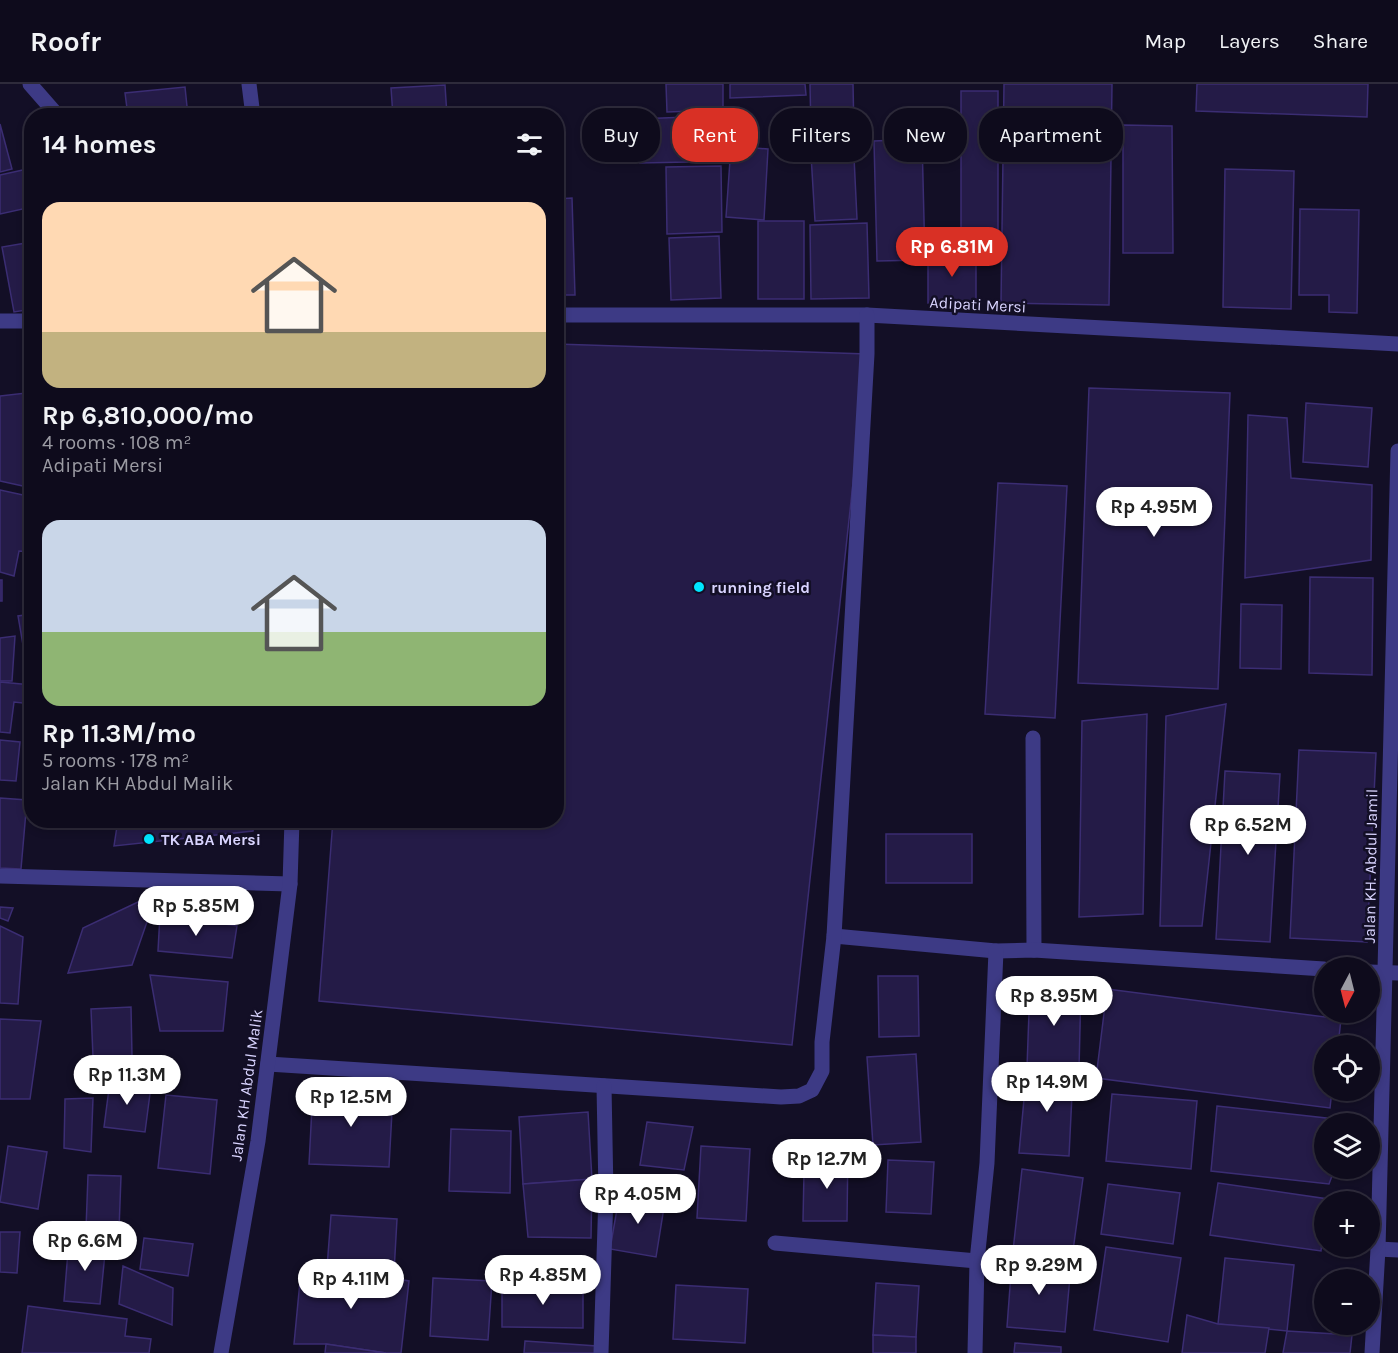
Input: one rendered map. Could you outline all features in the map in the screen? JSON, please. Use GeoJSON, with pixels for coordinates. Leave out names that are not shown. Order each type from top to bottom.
{"type":"FeatureCollection","features":[{"type":"Feature","properties":{"kind":"street"},"geometry":{"type":"LineString","coordinates":[[30,84],[51,108]]}},
{"type":"Feature","properties":{"kind":"street"},"geometry":{"type":"LineString","coordinates":[[249,84],[252,108]]}},
{"type":"Feature","properties":{"kind":"street","name":"Adipati Mersi"},"geometry":{"type":"LineString","coordinates":[[564,315],[867,315],[1398,344]]}},
{"type":"Feature","properties":{"kind":"street"},"geometry":{"type":"LineString","coordinates":[[268,1064],[781,1097],[799,1096],[812,1090],[822,1071],[822,1042],[834,936],[867,354],[867,315]]}},
{"type":"Feature","properties":{"kind":"street"},"geometry":{"type":"LineString","coordinates":[[0,321],[24,321]]}},
{"type":"Feature","properties":{"kind":"street","name":"Jalan KH. Abdul Jamil"},"geometry":{"type":"LineString","coordinates":[[1380,1210],[1392,973],[1398,451]]}},
{"type":"Feature","properties":{"kind":"street"},"geometry":{"type":"LineString","coordinates":[[1033,738],[1034,950]]}},
{"type":"Feature","properties":{"kind":"street","name":"Jalan KH Abdul Malik"},"geometry":{"type":"LineString","coordinates":[[220,1353],[258,1141],[290,884],[292,828]]}},
{"type":"Feature","properties":{"kind":"street"},"geometry":{"type":"LineString","coordinates":[[0,876],[290,884]]}},
{"type":"Feature","properties":{"kind":"street"},"geometry":{"type":"LineString","coordinates":[[834,936],[996,951],[1034,950],[1314,968]]}},
{"type":"Feature","properties":{"kind":"street"},"geometry":{"type":"LineString","coordinates":[[975,1353],[977,1261],[987,1163],[996,951]]}},
{"type":"Feature","properties":{"kind":"street"},"geometry":{"type":"LineString","coordinates":[[601,1353],[606,1194],[604,1086]]}},
{"type":"Feature","properties":{"kind":"street"},"geometry":{"type":"LineString","coordinates":[[775,1243],[977,1261]]}},
{"type":"Feature","properties":{"kind":"street"},"geometry":{"type":"LineString","coordinates":[[1380,1249],[1398,1250]]}},
{"type":"Feature","properties":{"kind":"street","name":"Jalan KH. Abdul Jamil"},"geometry":{"type":"LineString","coordinates":[[1372,1353],[1378,1257]]}},
{"type":"Feature","properties":{"kind":"building"},"geometry":{"type":"Polygon","coordinates":[[[666,84],[723,84],[723,108],[672,108],[672,112],[667,112],[666,84]]]}},
{"type":"Feature","properties":{"kind":"building"},"geometry":{"type":"Polygon","coordinates":[[[730,84],[805,84],[806,95],[730,98],[730,84]]]}},
{"type":"Feature","properties":{"kind":"building"},"geometry":{"type":"Polygon","coordinates":[[[810,84],[853,84],[854,108],[810,108],[810,84]]]}},
{"type":"Feature","properties":{"kind":"building"},"geometry":{"type":"Polygon","coordinates":[[[1004,84],[1112,84],[1112,108],[1004,108],[1004,84]]]}},
{"type":"Feature","properties":{"kind":"building"},"geometry":{"type":"Polygon","coordinates":[[[1197,84],[1368,84],[1367,117],[1196,111],[1197,84]]]}},
{"type":"Feature","properties":{"kind":"building"},"geometry":{"type":"Polygon","coordinates":[[[445,85],[446,108],[392,108],[391,88],[445,85]]]}},
{"type":"Feature","properties":{"kind":"building"},"geometry":{"type":"Polygon","coordinates":[[[185,87],[187,108],[127,108],[125,93],[185,87]]]}},
{"type":"Feature","properties":{"kind":"building"},"geometry":{"type":"Polygon","coordinates":[[[961,91],[998,91],[998,108],[979,108],[979,162],[998,162],[998,238],[961,238],[961,162],[967,162],[967,108],[961,108],[961,91]]]}},
{"type":"Feature","properties":{"kind":"building"},"geometry":{"type":"Polygon","coordinates":[[[660,118],[672,118],[672,162],[688,162],[640,163],[660,162],[660,118]]]}},
{"type":"Feature","properties":{"kind":"building"},"geometry":{"type":"Polygon","coordinates":[[[0,124],[12,169],[0,172],[0,124]]]}},
{"type":"Feature","properties":{"kind":"building"},"geometry":{"type":"Polygon","coordinates":[[[1123,125],[1172,126],[1173,253],[1123,253],[1123,125]]]}},
{"type":"Feature","properties":{"kind":"building"},"geometry":{"type":"Polygon","coordinates":[[[874,141],[884,141],[884,162],[923,162],[925,260],[877,261],[874,141]]]}},
{"type":"Feature","properties":{"kind":"building"},"geometry":{"type":"Polygon","coordinates":[[[758,148],[768,149],[764,220],[726,217],[730,162],[758,162],[758,148]]]}},
{"type":"Feature","properties":{"kind":"building"},"geometry":{"type":"Polygon","coordinates":[[[811,162],[854,162],[857,219],[815,221],[811,162]]]}},
{"type":"Feature","properties":{"kind":"building"},"geometry":{"type":"Polygon","coordinates":[[[1003,162],[1111,162],[1109,305],[1001,303],[1003,162]]]}},
{"type":"Feature","properties":{"kind":"building"},"geometry":{"type":"Polygon","coordinates":[[[721,166],[722,232],[667,234],[666,167],[721,166]]]}},
{"type":"Feature","properties":{"kind":"building"},"geometry":{"type":"Polygon","coordinates":[[[1225,169],[1294,171],[1291,309],[1223,307],[1225,169]]]}},
{"type":"Feature","properties":{"kind":"building"},"geometry":{"type":"Polygon","coordinates":[[[24,170],[24,209],[0,214],[0,175],[24,170]]]}},
{"type":"Feature","properties":{"kind":"building"},"geometry":{"type":"Polygon","coordinates":[[[564,198],[572,198],[575,295],[564,295],[564,198]]]}},
{"type":"Feature","properties":{"kind":"building"},"geometry":{"type":"Polygon","coordinates":[[[1300,209],[1359,210],[1357,313],[1329,312],[1329,295],[1299,295],[1300,209]]]}},
{"type":"Feature","properties":{"kind":"building"},"geometry":{"type":"Polygon","coordinates":[[[758,221],[804,221],[804,299],[758,299],[758,221]]]}},
{"type":"Feature","properties":{"kind":"building"},"geometry":{"type":"Polygon","coordinates":[[[867,223],[869,298],[811,299],[810,225],[867,223]]]}},
{"type":"Feature","properties":{"kind":"building"},"geometry":{"type":"Polygon","coordinates":[[[719,236],[721,298],[671,300],[669,238],[719,236]]]}},
{"type":"Feature","properties":{"kind":"building"},"geometry":{"type":"Polygon","coordinates":[[[24,243],[24,310],[14,312],[2,247],[24,243]]]}},
{"type":"Feature","properties":{"kind":"building"},"geometry":{"type":"Polygon","coordinates":[[[928,253],[976,253],[976,304],[928,303],[928,253]]]}},
{"type":"Feature","properties":{"kind":"building","name":"running field"},"geometry":{"type":"Polygon","coordinates":[[[564,344],[867,354],[792,1045],[319,1001],[332,828],[564,828],[564,344]]]}},
{"type":"Feature","properties":{"kind":"building"},"geometry":{"type":"Polygon","coordinates":[[[1089,388],[1230,393],[1218,689],[1078,683],[1089,388]]]}},
{"type":"Feature","properties":{"kind":"building"},"geometry":{"type":"Polygon","coordinates":[[[24,393],[24,486],[0,481],[0,396],[24,393]]]}},
{"type":"Feature","properties":{"kind":"building"},"geometry":{"type":"Polygon","coordinates":[[[1306,403],[1372,408],[1368,467],[1303,462],[1306,403]]]}},
{"type":"Feature","properties":{"kind":"building"},"geometry":{"type":"Polygon","coordinates":[[[1248,415],[1287,418],[1291,478],[1372,485],[1371,560],[1245,578],[1248,415]]]}},
{"type":"Feature","properties":{"kind":"building"},"geometry":{"type":"Polygon","coordinates":[[[998,483],[1067,486],[1055,718],[985,714],[998,483]]]}},
{"type":"Feature","properties":{"kind":"building"},"geometry":{"type":"Polygon","coordinates":[[[0,490],[24,495],[24,551],[19,551],[14,576],[0,572],[0,490]]]}},
{"type":"Feature","properties":{"kind":"building"},"geometry":{"type":"Polygon","coordinates":[[[1310,577],[1373,578],[1372,675],[1309,673],[1310,577]]]}},
{"type":"Feature","properties":{"kind":"building"},"geometry":{"type":"Polygon","coordinates":[[[0,580],[2,580],[2,601],[0,601],[0,580]]]}},
{"type":"Feature","properties":{"kind":"building"},"geometry":{"type":"Polygon","coordinates":[[[1241,604],[1282,605],[1281,669],[1240,668],[1241,604]]]}},
{"type":"Feature","properties":{"kind":"building"},"geometry":{"type":"Polygon","coordinates":[[[24,615],[24,651],[18,616],[24,615]]]}},
{"type":"Feature","properties":{"kind":"building"},"geometry":{"type":"Polygon","coordinates":[[[15,636],[12,681],[0,681],[0,638],[15,636]]]}},
{"type":"Feature","properties":{"kind":"building"},"geometry":{"type":"Polygon","coordinates":[[[0,682],[24,684],[24,703],[14,702],[10,733],[0,732],[0,682]]]}},
{"type":"Feature","properties":{"kind":"building"},"geometry":{"type":"Polygon","coordinates":[[[1226,704],[1202,926],[1160,926],[1166,716],[1226,704]]]}},
{"type":"Feature","properties":{"kind":"building"},"geometry":{"type":"Polygon","coordinates":[[[1147,714],[1143,914],[1079,917],[1082,721],[1147,714]]]}},
{"type":"Feature","properties":{"kind":"building"},"geometry":{"type":"Polygon","coordinates":[[[0,740],[20,742],[16,781],[0,780],[0,740]]]}},
{"type":"Feature","properties":{"kind":"building"},"geometry":{"type":"Polygon","coordinates":[[[1299,750],[1376,753],[1367,942],[1290,938],[1299,750]]]}},
{"type":"Feature","properties":{"kind":"building"},"geometry":{"type":"Polygon","coordinates":[[[1225,771],[1280,774],[1270,942],[1216,939],[1225,771]]]}},
{"type":"Feature","properties":{"kind":"building"},"geometry":{"type":"Polygon","coordinates":[[[0,798],[24,800],[21,869],[0,868],[0,798]]]}},
{"type":"Feature","properties":{"kind":"building"},"geometry":{"type":"Polygon","coordinates":[[[117,828],[253,828],[253,831],[114,846],[117,828]]]}},
{"type":"Feature","properties":{"kind":"building"},"geometry":{"type":"Polygon","coordinates":[[[886,834],[972,834],[972,883],[886,883],[886,834]]]}},
{"type":"Feature","properties":{"kind":"building"},"geometry":{"type":"Polygon","coordinates":[[[157,893],[132,965],[68,973],[83,928],[157,893]]]}},
{"type":"Feature","properties":{"kind":"building"},"geometry":{"type":"Polygon","coordinates":[[[0,907],[13,908],[8,921],[0,918],[0,907]]]}},
{"type":"Feature","properties":{"kind":"building"},"geometry":{"type":"Polygon","coordinates":[[[160,914],[237,926],[232,958],[158,951],[160,914]]]}},
{"type":"Feature","properties":{"kind":"building"},"geometry":{"type":"Polygon","coordinates":[[[0,926],[23,937],[18,1004],[0,1003],[0,926]]]}},
{"type":"Feature","properties":{"kind":"building"},"geometry":{"type":"Polygon","coordinates":[[[150,975],[228,982],[223,1031],[160,1031],[150,975]]]}},
{"type":"Feature","properties":{"kind":"building"},"geometry":{"type":"Polygon","coordinates":[[[878,976],[918,976],[919,1036],[879,1037],[878,976]]]}},
{"type":"Feature","properties":{"kind":"building"},"geometry":{"type":"Polygon","coordinates":[[[1030,985],[1081,987],[1079,1069],[1027,1067],[1030,985]]]}},
{"type":"Feature","properties":{"kind":"building"},"geometry":{"type":"Polygon","coordinates":[[[1107,989],[1314,1016],[1314,1023],[1341,1023],[1339,1035],[1314,1035],[1314,1101],[1331,1101],[1330,1108],[1096,1078],[1107,989]]]}},
{"type":"Feature","properties":{"kind":"building"},"geometry":{"type":"Polygon","coordinates":[[[131,1007],[132,1056],[93,1057],[91,1009],[131,1007]]]}},
{"type":"Feature","properties":{"kind":"building"},"geometry":{"type":"Polygon","coordinates":[[[0,1019],[41,1021],[30,1099],[0,1099],[0,1019]]]}},
{"type":"Feature","properties":{"kind":"building"},"geometry":{"type":"Polygon","coordinates":[[[916,1054],[921,1142],[873,1145],[867,1057],[916,1054]]]}},
{"type":"Feature","properties":{"kind":"building"},"geometry":{"type":"Polygon","coordinates":[[[1027,1067],[1073,1074],[1069,1156],[1019,1153],[1027,1067]]]}},
{"type":"Feature","properties":{"kind":"building"},"geometry":{"type":"Polygon","coordinates":[[[110,1081],[151,1086],[145,1132],[104,1127],[110,1081]]]}},
{"type":"Feature","properties":{"kind":"building"},"geometry":{"type":"Polygon","coordinates":[[[313,1088],[393,1093],[389,1167],[309,1164],[313,1088]]]}},
{"type":"Feature","properties":{"kind":"building"},"geometry":{"type":"Polygon","coordinates":[[[1112,1094],[1197,1101],[1191,1169],[1106,1161],[1112,1094]]]}},
{"type":"Feature","properties":{"kind":"building"},"geometry":{"type":"Polygon","coordinates":[[[166,1095],[217,1100],[210,1174],[158,1168],[166,1095]]]}},
{"type":"Feature","properties":{"kind":"building"},"geometry":{"type":"Polygon","coordinates":[[[93,1098],[91,1152],[64,1148],[65,1099],[93,1098]]]}},
{"type":"Feature","properties":{"kind":"building"},"geometry":{"type":"Polygon","coordinates":[[[1217,1106],[1314,1117],[1314,1179],[1331,1179],[1329,1184],[1211,1171],[1217,1106]]]}},
{"type":"Feature","properties":{"kind":"building"},"geometry":{"type":"Polygon","coordinates":[[[588,1112],[592,1179],[523,1184],[519,1117],[588,1112]]]}},
{"type":"Feature","properties":{"kind":"building"},"geometry":{"type":"Polygon","coordinates":[[[647,1122],[693,1127],[684,1170],[640,1165],[647,1122]]]}},
{"type":"Feature","properties":{"kind":"building"},"geometry":{"type":"Polygon","coordinates":[[[451,1129],[511,1131],[510,1193],[449,1191],[451,1129]]]}},
{"type":"Feature","properties":{"kind":"building"},"geometry":{"type":"Polygon","coordinates":[[[8,1146],[47,1152],[38,1209],[0,1202],[8,1146]]]}},
{"type":"Feature","properties":{"kind":"building"},"geometry":{"type":"Polygon","coordinates":[[[701,1146],[750,1149],[746,1221],[697,1218],[701,1146]]]}},
{"type":"Feature","properties":{"kind":"building"},"geometry":{"type":"Polygon","coordinates":[[[848,1148],[847,1221],[803,1221],[804,1172],[848,1148]]]}},
{"type":"Feature","properties":{"kind":"building"},"geometry":{"type":"Polygon","coordinates":[[[888,1160],[934,1162],[931,1214],[886,1212],[888,1160]]]}},
{"type":"Feature","properties":{"kind":"building"},"geometry":{"type":"Polygon","coordinates":[[[1022,1169],[1083,1178],[1071,1265],[1012,1260],[1022,1169]]]}},
{"type":"Feature","properties":{"kind":"building"},"geometry":{"type":"Polygon","coordinates":[[[88,1175],[121,1176],[119,1230],[86,1229],[88,1175]]]}},
{"type":"Feature","properties":{"kind":"building"},"geometry":{"type":"Polygon","coordinates":[[[592,1179],[591,1238],[528,1237],[523,1184],[592,1179]]]}},
{"type":"Feature","properties":{"kind":"building"},"geometry":{"type":"Polygon","coordinates":[[[1218,1183],[1314,1197],[1314,1250],[1210,1235],[1218,1183]]]}},
{"type":"Feature","properties":{"kind":"building"},"geometry":{"type":"Polygon","coordinates":[[[1108,1184],[1180,1193],[1173,1244],[1101,1234],[1108,1184]]]}},
{"type":"Feature","properties":{"kind":"building"},"geometry":{"type":"Polygon","coordinates":[[[620,1192],[665,1201],[656,1257],[610,1249],[620,1192]]]}},
{"type":"Feature","properties":{"kind":"building"},"geometry":{"type":"Polygon","coordinates":[[[331,1215],[397,1219],[394,1272],[327,1268],[331,1215]]]}},
{"type":"Feature","properties":{"kind":"building"},"geometry":{"type":"Polygon","coordinates":[[[0,1232],[20,1232],[17,1273],[0,1272],[0,1232]]]}},
{"type":"Feature","properties":{"kind":"building"},"geometry":{"type":"Polygon","coordinates":[[[144,1238],[193,1244],[188,1276],[140,1269],[144,1238]]]}},
{"type":"Feature","properties":{"kind":"building"},"geometry":{"type":"Polygon","coordinates":[[[69,1239],[106,1243],[100,1304],[64,1301],[69,1239]]]}},
{"type":"Feature","properties":{"kind":"building"},"geometry":{"type":"Polygon","coordinates":[[[1106,1247],[1181,1258],[1168,1342],[1094,1330],[1106,1247]]]}},
{"type":"Feature","properties":{"kind":"building"},"geometry":{"type":"Polygon","coordinates":[[[1225,1258],[1294,1265],[1287,1331],[1218,1324],[1225,1258]]]}},
{"type":"Feature","properties":{"kind":"building"},"geometry":{"type":"Polygon","coordinates":[[[1012,1260],[1071,1265],[1065,1332],[1007,1327],[1012,1260]]]}},
{"type":"Feature","properties":{"kind":"building"},"geometry":{"type":"Polygon","coordinates":[[[123,1266],[173,1288],[172,1325],[119,1304],[123,1266]]]}},
{"type":"Feature","properties":{"kind":"building"},"geometry":{"type":"Polygon","coordinates":[[[327,1268],[409,1281],[401,1353],[326,1344],[294,1344],[301,1271],[327,1268]]]}},
{"type":"Feature","properties":{"kind":"building"},"geometry":{"type":"Polygon","coordinates":[[[433,1278],[492,1281],[488,1340],[430,1336],[433,1278]]]}},
{"type":"Feature","properties":{"kind":"building"},"geometry":{"type":"Polygon","coordinates":[[[876,1283],[919,1286],[916,1337],[873,1335],[876,1283]]]}},
{"type":"Feature","properties":{"kind":"building"},"geometry":{"type":"Polygon","coordinates":[[[502,1284],[583,1285],[583,1328],[502,1327],[502,1284]]]}},
{"type":"Feature","properties":{"kind":"building"},"geometry":{"type":"Polygon","coordinates":[[[676,1285],[748,1289],[745,1343],[673,1339],[676,1285]]]}},
{"type":"Feature","properties":{"kind":"building"},"geometry":{"type":"Polygon","coordinates":[[[28,1306],[127,1319],[125,1336],[151,1339],[149,1353],[22,1353],[28,1306]]]}},
{"type":"Feature","properties":{"kind":"building"},"geometry":{"type":"Polygon","coordinates":[[[1187,1315],[1218,1324],[1269,1328],[1265,1353],[1182,1353],[1187,1315]]]}},
{"type":"Feature","properties":{"kind":"building"},"geometry":{"type":"Polygon","coordinates":[[[1287,1331],[1314,1333],[1314,1335],[1352,1335],[1350,1353],[1283,1353],[1287,1331]]]}},
{"type":"Feature","properties":{"kind":"building"},"geometry":{"type":"Polygon","coordinates":[[[873,1335],[916,1337],[916,1353],[873,1353],[873,1335]]]}},
{"type":"Feature","properties":{"kind":"building"},"geometry":{"type":"Polygon","coordinates":[[[525,1341],[597,1346],[597,1353],[524,1353],[525,1341]]]}},
{"type":"Feature","properties":{"kind":"building"},"geometry":{"type":"Polygon","coordinates":[[[1015,1343],[1061,1347],[1061,1353],[1014,1353],[1015,1343]]]}},
{"type":"Feature","properties":{"kind":"building"},"geometry":{"type":"Polygon","coordinates":[[[326,1344],[386,1353],[325,1353],[326,1344]]]}},
{"type":"Feature","properties":{"kind":"place","name":"running field"},"geometry":{"type":"Point","coordinates":[699,587]}},
{"type":"Feature","properties":{"kind":"place","name":"TK ABA Mersi"},"geometry":{"type":"Point","coordinates":[149,839]}}]}
